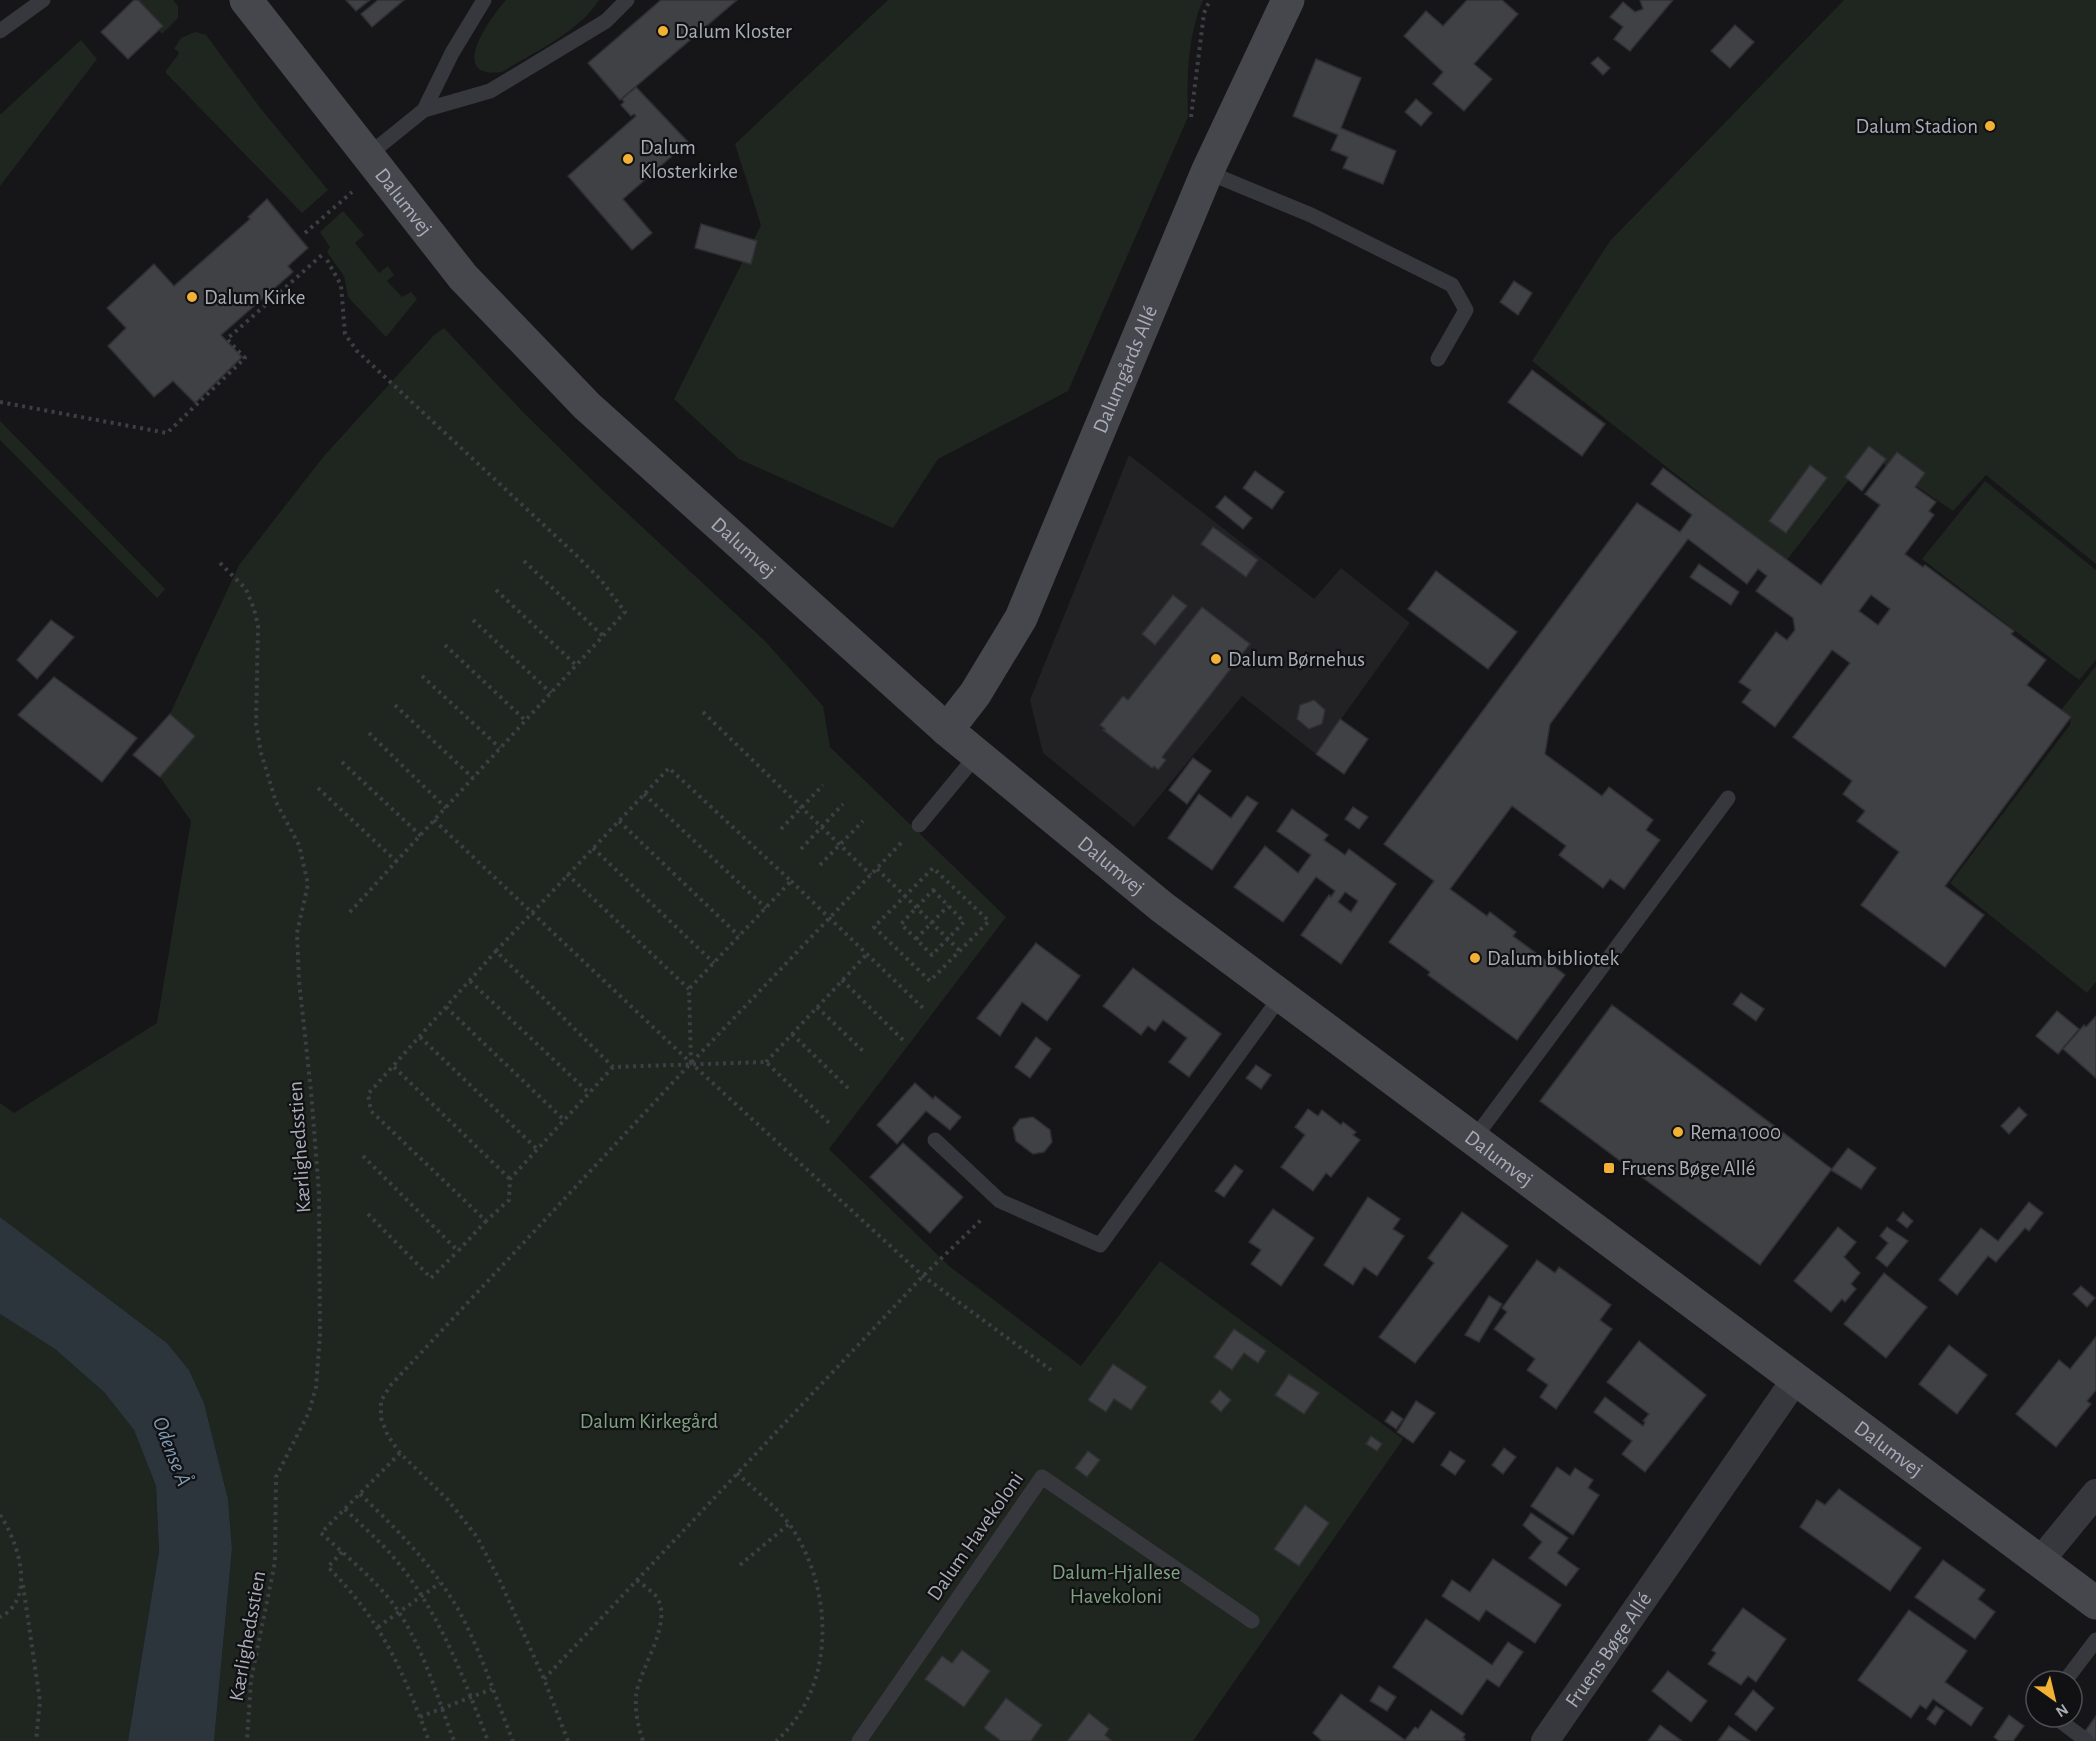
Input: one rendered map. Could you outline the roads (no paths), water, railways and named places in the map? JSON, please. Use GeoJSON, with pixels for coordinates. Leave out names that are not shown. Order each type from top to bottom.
{"type":"FeatureCollection","features":[{"type":"Feature","properties":{"kind":"street","name":"Dalumvej"},"geometry":{"type":"LineString","coordinates":[[246,0],[463,277],[587,406],[976,756],[1162,908],[2096,1603]]}},
{"type":"Feature","properties":{"kind":"street","name":"Dalumgårds Allé"},"geometry":{"type":"LineString","coordinates":[[947,730],[979,688],[1021,618],[1207,172],[1288,0]]}},
{"type":"Feature","properties":{"kind":"street","name":"Fruens Bøge Allé"},"geometry":{"type":"LineString","coordinates":[[1545,1741],[1795,1380]]}},
{"type":"Feature","properties":{"kind":"street"},"geometry":{"type":"LineString","coordinates":[[2040,1561],[2096,1493]]}},
{"type":"Feature","properties":{"kind":"lane"},"geometry":{"type":"LineString","coordinates":[[0,31],[43,0]]}},
{"type":"Feature","properties":{"kind":"lane"},"geometry":{"type":"LineString","coordinates":[[372,163],[424,110],[452,53],[484,0]]}},
{"type":"Feature","properties":{"kind":"lane"},"geometry":{"type":"LineString","coordinates":[[424,110],[490,91],[606,21],[627,0]]}},
{"type":"Feature","properties":{"kind":"lane"},"geometry":{"type":"LineString","coordinates":[[1207,172],[1311,215],[1452,285],[1466,310],[1438,359]]}},
{"type":"Feature","properties":{"kind":"lane"},"geometry":{"type":"LineString","coordinates":[[919,825],[976,756]]}},
{"type":"Feature","properties":{"kind":"lane"},"geometry":{"type":"LineString","coordinates":[[1473,1140],[1728,798]]}},
{"type":"Feature","properties":{"kind":"lane"},"geometry":{"type":"LineString","coordinates":[[935,1140],[1000,1201],[1100,1245],[1281,996]]}},
{"type":"Feature","properties":{"kind":"lane","name":"Dalum Havekoloni"},"geometry":{"type":"LineString","coordinates":[[859,1741],[1042,1477],[1252,1621]]}},
{"type":"Feature","properties":{"kind":"lane"},"geometry":{"type":"LineString","coordinates":[[2074,1669],[2096,1640]]}},
{"type":"Feature","properties":{"kind":"lane"},"geometry":{"type":"LineString","coordinates":[[2071,1729],[2087,1741]]}},
{"type":"Feature","properties":{"kind":"water","name":"Odense Å"},"geometry":{"type":"Polygon","coordinates":[[[0,1217],[167,1343],[189,1370],[204,1403],[228,1499],[232,1549],[214,1741],[128,1741],[159,1551],[156,1486],[134,1430],[104,1392],[55,1349],[0,1314],[0,1217]]]}},
{"type":"Feature","properties":{"kind":"place","name":"Dalum Kloster"},"geometry":{"type":"Point","coordinates":[663,31]}},
{"type":"Feature","properties":{"kind":"place","name":"Dalum Stadion"},"geometry":{"type":"Point","coordinates":[1990,126]}},
{"type":"Feature","properties":{"kind":"place","name":"Dalum Klosterkirke"},"geometry":{"type":"Point","coordinates":[628,159]}},
{"type":"Feature","properties":{"kind":"place","name":"Dalum Kirke"},"geometry":{"type":"Point","coordinates":[192,297]}},
{"type":"Feature","properties":{"kind":"place","name":"Dalum Børnehus"},"geometry":{"type":"Point","coordinates":[1216,659]}},
{"type":"Feature","properties":{"kind":"place","name":"Dalum bibliotek"},"geometry":{"type":"Point","coordinates":[1475,958]}},
{"type":"Feature","properties":{"kind":"place","name":"Rema 1000"},"geometry":{"type":"Point","coordinates":[1678,1132]}},
{"type":"Feature","properties":{"kind":"place","name":"Fruens Bøge Allé"},"geometry":{"type":"Point","coordinates":[1609,1168]}},
{"type":"Feature","properties":{"kind":"park label","name":"Dalum Kirkegård"},"geometry":{"type":"Point","coordinates":[649,1421]}},
{"type":"Feature","properties":{"kind":"park label","name":"Dalum-Hjallese Havekoloni"},"geometry":{"type":"Point","coordinates":[1116,1584]}}]}
